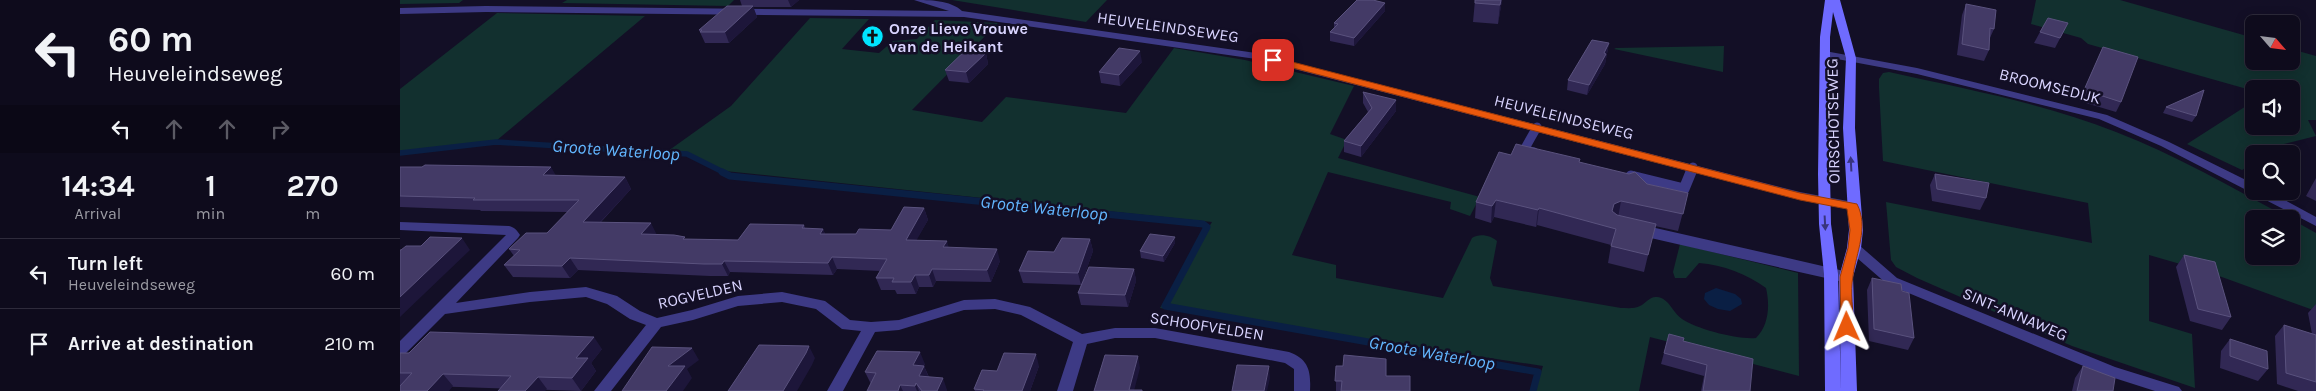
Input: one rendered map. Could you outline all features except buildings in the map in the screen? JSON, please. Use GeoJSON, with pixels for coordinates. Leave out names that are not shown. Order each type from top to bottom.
{"type":"FeatureCollection","features":[{"type":"Feature","properties":{"kind":"main road","name":"OIRSCHOTSEWEG"},"geometry":{"type":"LineString","coordinates":[[1830,0],[1825,54],[1825,224],[1830,274],[1832,391]]}},
{"type":"Feature","properties":{"kind":"main road","name":"OIRSCHOTSEWEG"},"geometry":{"type":"LineString","coordinates":[[1835,0],[1851,58],[1849,128],[1856,230],[1854,248],[1846,277],[1849,391]]}},
{"type":"Feature","properties":{"kind":"street"},"geometry":{"type":"LineString","coordinates":[[919,0],[946,6],[964,14]]}},
{"type":"Feature","properties":{"kind":"street","name":"HEUVELEINDSEWEG"},"geometry":{"type":"LineString","coordinates":[[400,11],[486,9],[964,14],[1256,56],[1825,201],[1853,206]]}},
{"type":"Feature","properties":{"kind":"street","name":"BROOMSEDIJK"},"geometry":{"type":"LineString","coordinates":[[1825,54],[1917,71],[2103,116],[2165,144],[2245,184]]}},
{"type":"Feature","properties":{"kind":"street"},"geometry":{"type":"LineString","coordinates":[[2275,200],[2316,222]]}},
{"type":"Feature","properties":{"kind":"street"},"geometry":{"type":"LineString","coordinates":[[400,226],[509,230],[513,235],[400,350]]}},
{"type":"Feature","properties":{"kind":"street","name":"SINT-ANNAWEG"},"geometry":{"type":"LineString","coordinates":[[1854,248],[1892,281],[2110,372],[2174,391]]}},
{"type":"Feature","properties":{"kind":"street","name":"ROGVELDEN"},"geometry":{"type":"LineString","coordinates":[[441,310],[530,297],[586,292],[612,300],[635,315],[656,323],[693,316],[738,301],[782,297],[820,305],[847,325],[871,327],[900,325],[964,305],[995,304],[1025,311],[1081,340]]}},
{"type":"Feature","properties":{"kind":"street"},"geometry":{"type":"LineString","coordinates":[[602,391],[656,323]]}},
{"type":"Feature","properties":{"kind":"street"},"geometry":{"type":"LineString","coordinates":[[835,391],[871,327]]}},
{"type":"Feature","properties":{"kind":"street","name":"SCHOOFVELDEN"},"geometry":{"type":"LineString","coordinates":[[1081,340],[1115,333],[1155,333],[1289,358],[1301,366],[1303,377],[1302,391]]}},
{"type":"Feature","properties":{"kind":"street"},"geometry":{"type":"LineString","coordinates":[[1065,391],[1081,340]]}},
{"type":"Feature","properties":{"kind":"lane"},"geometry":{"type":"LineString","coordinates":[[1537,127],[1524,150],[1543,154]]}},
{"type":"Feature","properties":{"kind":"lane"},"geometry":{"type":"LineString","coordinates":[[1618,173],[1684,189],[1693,167]]}},
{"type":"Feature","properties":{"kind":"lane"},"geometry":{"type":"LineString","coordinates":[[1626,227],[1846,277]]}},
{"type":"Feature","properties":{"kind":"green space"},"geometry":{"type":"Polygon","coordinates":[[[400,0],[463,0],[459,3],[400,4],[400,0]]]}},
{"type":"Feature","properties":{"kind":"green space"},"geometry":{"type":"Polygon","coordinates":[[[567,0],[734,0],[728,6],[562,3],[567,0]]]}},
{"type":"Feature","properties":{"kind":"green space"},"geometry":{"type":"Polygon","coordinates":[[[952,0],[1107,0],[1086,22],[952,0]]]}},
{"type":"Feature","properties":{"kind":"green space"},"geometry":{"type":"Polygon","coordinates":[[[2036,0],[2120,0],[2245,35],[2245,70],[2300,70],[2300,52],[2316,56],[2316,120],[2308,120],[2316,136],[2280,145],[2245,145],[2245,168],[2242,170],[2187,144],[2245,107],[2245,135],[2300,135],[2300,80],[2245,80],[2245,88],[2088,44],[2081,38],[2031,24],[2036,0]]]}},
{"type":"Feature","properties":{"kind":"green space"},"geometry":{"type":"Polygon","coordinates":[[[497,13],[645,16],[496,141],[400,151],[400,89],[497,13]]]}},
{"type":"Feature","properties":{"kind":"green space"},"geometry":{"type":"Polygon","coordinates":[[[810,18],[869,19],[842,49],[879,53],[893,41],[917,39],[935,20],[998,23],[912,110],[982,122],[1006,97],[1126,113],[1174,48],[1245,60],[1354,86],[1330,134],[1347,140],[1338,158],[1480,197],[1470,216],[1450,209],[1451,202],[1328,172],[1292,255],[1336,265],[1336,278],[1443,298],[1472,238],[1485,235],[1497,241],[1490,278],[1493,286],[1621,308],[1638,307],[1657,297],[1665,300],[1682,319],[1689,323],[1729,336],[1756,338],[1766,321],[1768,301],[1766,288],[1751,278],[1734,271],[1699,263],[1686,278],[1675,278],[1673,272],[1680,244],[1798,273],[1799,376],[1650,337],[1639,391],[1535,391],[1543,366],[1160,308],[1212,222],[725,171],[677,152],[668,151],[731,106],[810,18]]]}},
{"type":"Feature","properties":{"kind":"green space"},"geometry":{"type":"Polygon","coordinates":[[[1724,46],[1723,72],[1614,49],[1616,48],[1724,46]]]}},
{"type":"Feature","properties":{"kind":"green space"},"geometry":{"type":"Polygon","coordinates":[[[1889,72],[2004,98],[2060,113],[2138,141],[2204,172],[2245,194],[2245,200],[2256,200],[2274,210],[2245,210],[2245,265],[2300,265],[2300,224],[2316,233],[2316,311],[2208,272],[2149,255],[2149,321],[2192,334],[2195,388],[2072,346],[1896,267],[1891,260],[1886,202],[2092,243],[2088,203],[1883,161],[1879,79],[1883,73],[1889,72]]]}},
{"type":"Feature","properties":{"kind":"water"},"geometry":{"type":"Polygon","coordinates":[[[1716,288],[1735,294],[1741,299],[1742,304],[1730,311],[1709,305],[1704,299],[1705,293],[1716,288]]]}},
{"type":"Feature","properties":{"kind":"waterway","name":"Groote Waterloop"},"geometry":{"type":"LineString","coordinates":[[400,153],[496,142],[687,154],[725,173]]}},
{"type":"Feature","properties":{"kind":"waterway","name":"Groote Waterloop"},"geometry":{"type":"LineString","coordinates":[[722,172],[730,176],[1203,224],[1207,227],[1165,306],[1538,372],[1533,391]]}},
{"type":"Feature","properties":{"kind":"place","name":"Onze Lieve Vrouwe van de Heikant"},"geometry":{"type":"Point","coordinates":[873,37]}},
{"type":"Feature","properties":{"kind":"route"},"geometry":{"type":"LineString","coordinates":[[1273,60],[1733,177],[1800,196],[1853,206],[1856,230],[1854,248],[1846,277],[1847,327]]}}]}
